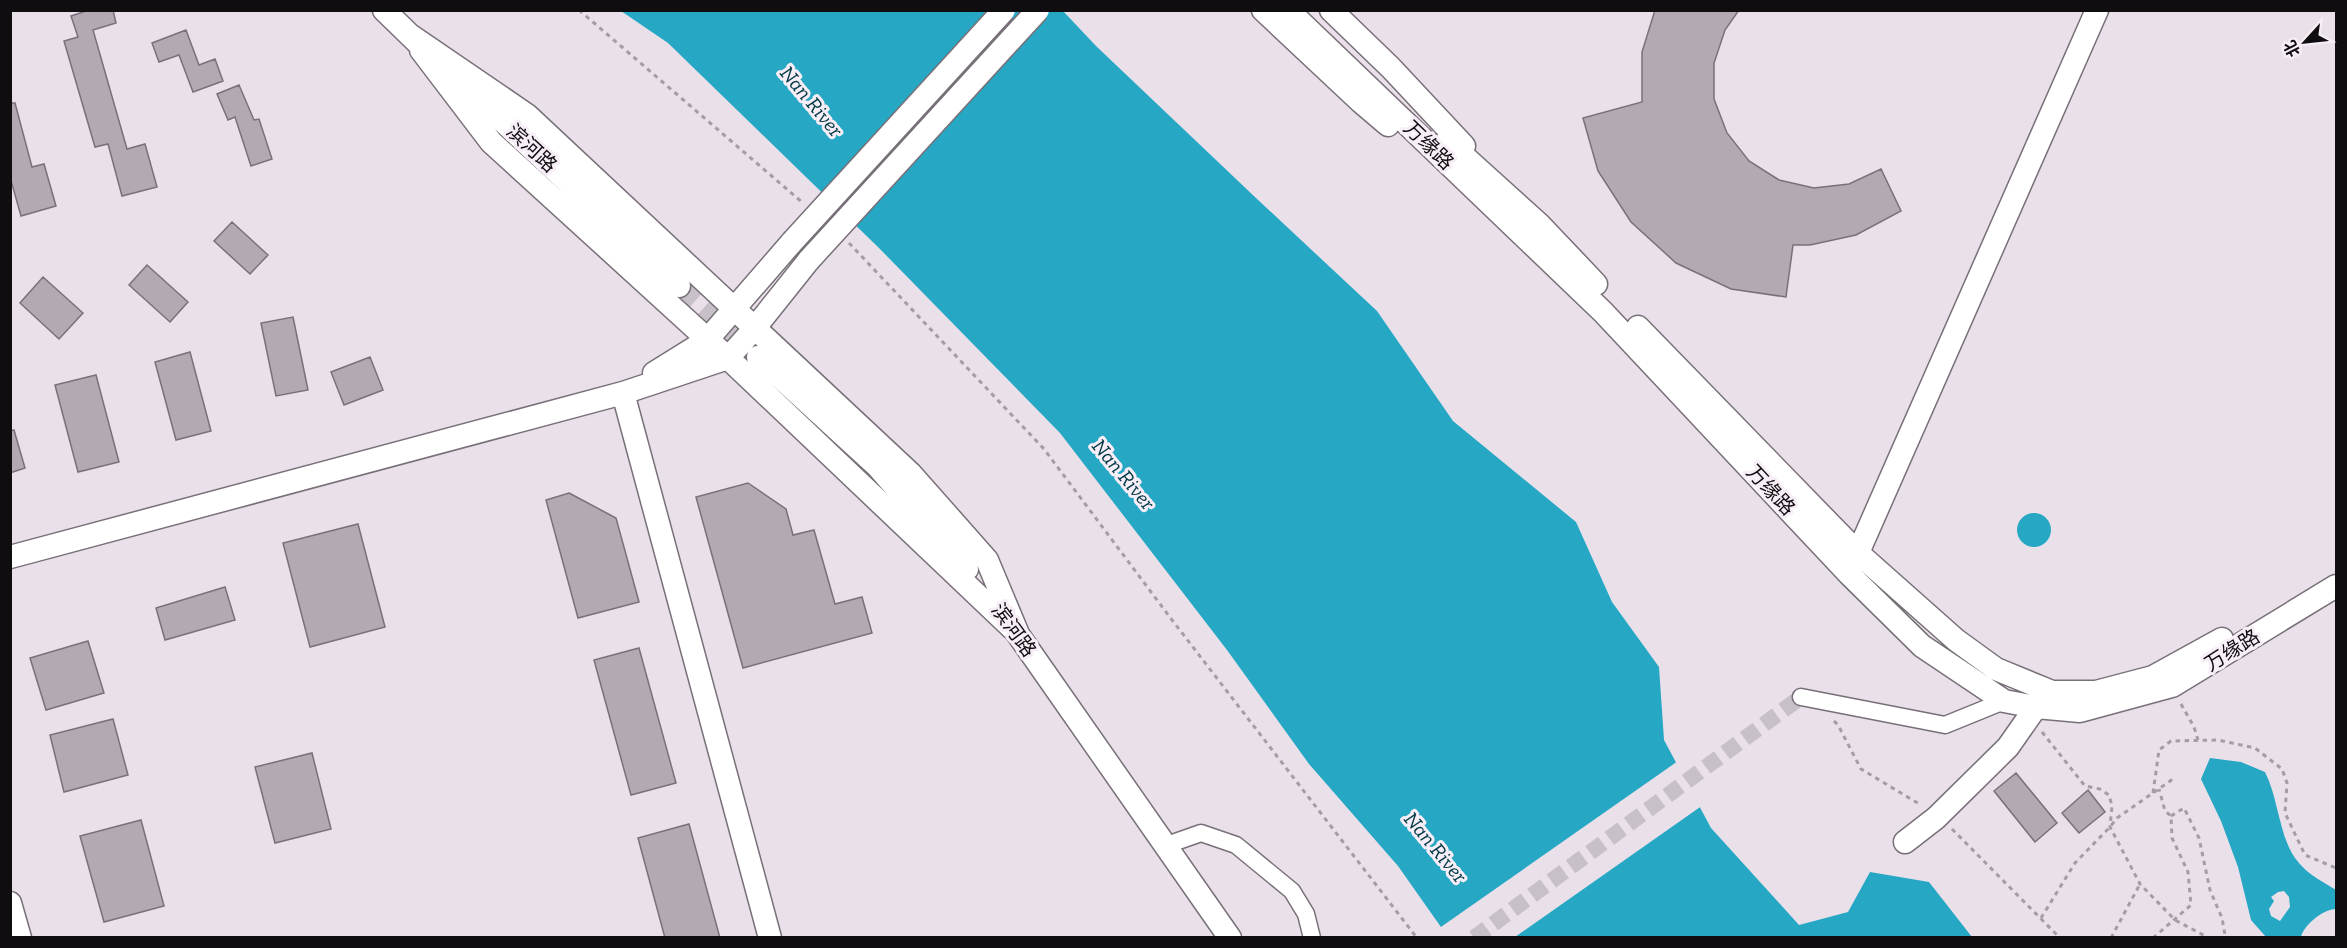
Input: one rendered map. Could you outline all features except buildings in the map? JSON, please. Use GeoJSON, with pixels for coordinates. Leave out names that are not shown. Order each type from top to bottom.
{"type":"FeatureCollection","features":[{"type":"Feature","properties":{"kind":"main road","name":"滨河路"},"geometry":{"type":"LineString","coordinates":[[384,10],[679,286]]}},
{"type":"Feature","properties":{"kind":"main road"},"geometry":{"type":"LineString","coordinates":[[623,393],[706,340],[792,242],[1004,10]]}},
{"type":"Feature","properties":{"kind":"main road"},"geometry":{"type":"LineString","coordinates":[[10,557],[623,393],[728,358],[809,260],[1038,10]]}},
{"type":"Feature","properties":{"kind":"main road"},"geometry":{"type":"LineString","coordinates":[[1263,10],[1361,102],[1550,260]]}},
{"type":"Feature","properties":{"kind":"main road","name":"万缘路"},"geometry":{"type":"LineString","coordinates":[[1288,10],[1603,312],[1849,574],[1922,646],[2004,701],[2033,712],[2080,711],[2172,686],[2337,585]]}},
{"type":"Feature","properties":{"kind":"main road","name":"万缘路"},"geometry":{"type":"LineString","coordinates":[[1305,10],[1540,225],[1858,553],[1956,640],[1996,669],[2052,692],[2096,692],[2153,677],[2284,605],[2337,585]]}},
{"type":"Feature","properties":{"kind":"main road"},"geometry":{"type":"LineString","coordinates":[[1331,10],[1391,68],[1540,225]]}},
{"type":"Feature","properties":{"kind":"main road"},"geometry":{"type":"LineString","coordinates":[[1849,574],[2097,10]]}},
{"type":"Feature","properties":{"kind":"main road"},"geometry":{"type":"LineString","coordinates":[[410,35],[527,115],[911,474],[987,560],[1018,634]]}},
{"type":"Feature","properties":{"kind":"main road"},"geometry":{"type":"LineString","coordinates":[[410,35],[491,142],[728,358],[1018,634]]}},
{"type":"Feature","properties":{"kind":"main road","name":"滨河路"},"geometry":{"type":"LineString","coordinates":[[758,357],[878,467],[958,557],[1018,634],[1230,938]]}},
{"type":"Feature","properties":{"kind":"main road"},"geometry":{"type":"LineString","coordinates":[[623,393],[770,938]]}},
{"type":"Feature","properties":{"kind":"main road"},"geometry":{"type":"LineString","coordinates":[[1905,842],[1936,818],[2008,747],[2033,712]]}},
{"type":"Feature","properties":{"kind":"main road"},"geometry":{"type":"LineString","coordinates":[[10,903],[20,938]]}},
{"type":"Feature","properties":{"kind":"street"},"geometry":{"type":"LineString","coordinates":[[1801,697],[1945,725],[2004,701]]}},
{"type":"Feature","properties":{"kind":"street"},"geometry":{"type":"LineString","coordinates":[[1164,846],[1201,833],[1236,845],[1292,891],[1306,914],[1312,938]]}},
{"type":"Feature","properties":{"kind":"path"},"geometry":{"type":"LineString","coordinates":[[579,10],[805,205]]}},
{"type":"Feature","properties":{"kind":"path"},"geometry":{"type":"LineString","coordinates":[[841,236],[1044,449],[1169,616],[1417,938]]}},
{"type":"Feature","properties":{"kind":"path"},"geometry":{"type":"LineString","coordinates":[[2172,686],[2194,727],[2198,740]]}},
{"type":"Feature","properties":{"kind":"path"},"geometry":{"type":"LineString","coordinates":[[2033,712],[2085,786],[2100,789],[2109,795],[2112,806],[2110,827],[2139,884],[2175,920],[2209,938]]}},
{"type":"Feature","properties":{"kind":"path"},"geometry":{"type":"LineString","coordinates":[[2153,793],[2159,750],[2171,741],[2218,740],[2255,748],[2282,769],[2287,783],[2285,813],[2306,855],[2337,868]]}},
{"type":"Feature","properties":{"kind":"path"},"geometry":{"type":"LineString","coordinates":[[2041,918],[2075,862],[2117,818],[2173,779]]}},
{"type":"Feature","properties":{"kind":"path"},"geometry":{"type":"LineString","coordinates":[[2153,938],[2191,905],[2188,873],[2172,838],[2171,816],[2165,811],[2159,789]]}},
{"type":"Feature","properties":{"kind":"path"},"geometry":{"type":"LineString","coordinates":[[2171,816],[2184,808],[2199,838],[2210,890],[2222,918],[2225,935],[2223,938]]}},
{"type":"Feature","properties":{"kind":"path"},"geometry":{"type":"LineString","coordinates":[[2111,938],[2139,884]]}},
{"type":"Feature","properties":{"kind":"water","name":"Nan River"},"geometry":{"type":"Polygon","coordinates":[[[621,11],[1063,11],[1096,46],[1377,311],[1453,421],[1576,522],[1612,602],[1659,667],[1664,740],[1711,828],[1799,925],[1848,912],[1870,872],[1929,882],[1972,937],[1448,937],[1398,866],[1309,764],[1227,650],[1060,433],[879,248],[668,43],[621,11]]]}},
{"type":"Feature","properties":{"kind":"water"},"geometry":{"type":"Polygon","coordinates":[[[2034,513],[2046,518],[2051,530],[2046,542],[2034,547],[2022,542],[2017,530],[2022,518],[2034,513]]]}},
{"type":"Feature","properties":{"kind":"water"},"geometry":{"type":"Polygon","coordinates":[[[2210,758],[2241,762],[2265,772],[2292,854],[2307,871],[2336,890],[2336,909],[2315,918],[2301,937],[2266,937],[2251,920],[2238,867],[2221,821],[2201,779],[2210,758]],[[2284,891],[2271,897],[2274,901],[2269,909],[2271,916],[2280,921],[2290,907],[2289,897],[2284,891]]]}},
{"type":"Feature","properties":{"kind":"pier"},"geometry":{"type":"Polygon","coordinates":[[[1678,761],[1703,805],[1515,937],[1445,938],[1438,929],[1678,761]]]}},
{"type":"Feature","properties":{"kind":"tunnel"},"geometry":{"type":"LineString","coordinates":[[679,286],[757,356]]}},
{"type":"Feature","properties":{"kind":"tunnel"},"geometry":{"type":"LineString","coordinates":[[1474,938],[1801,697]]}}]}
